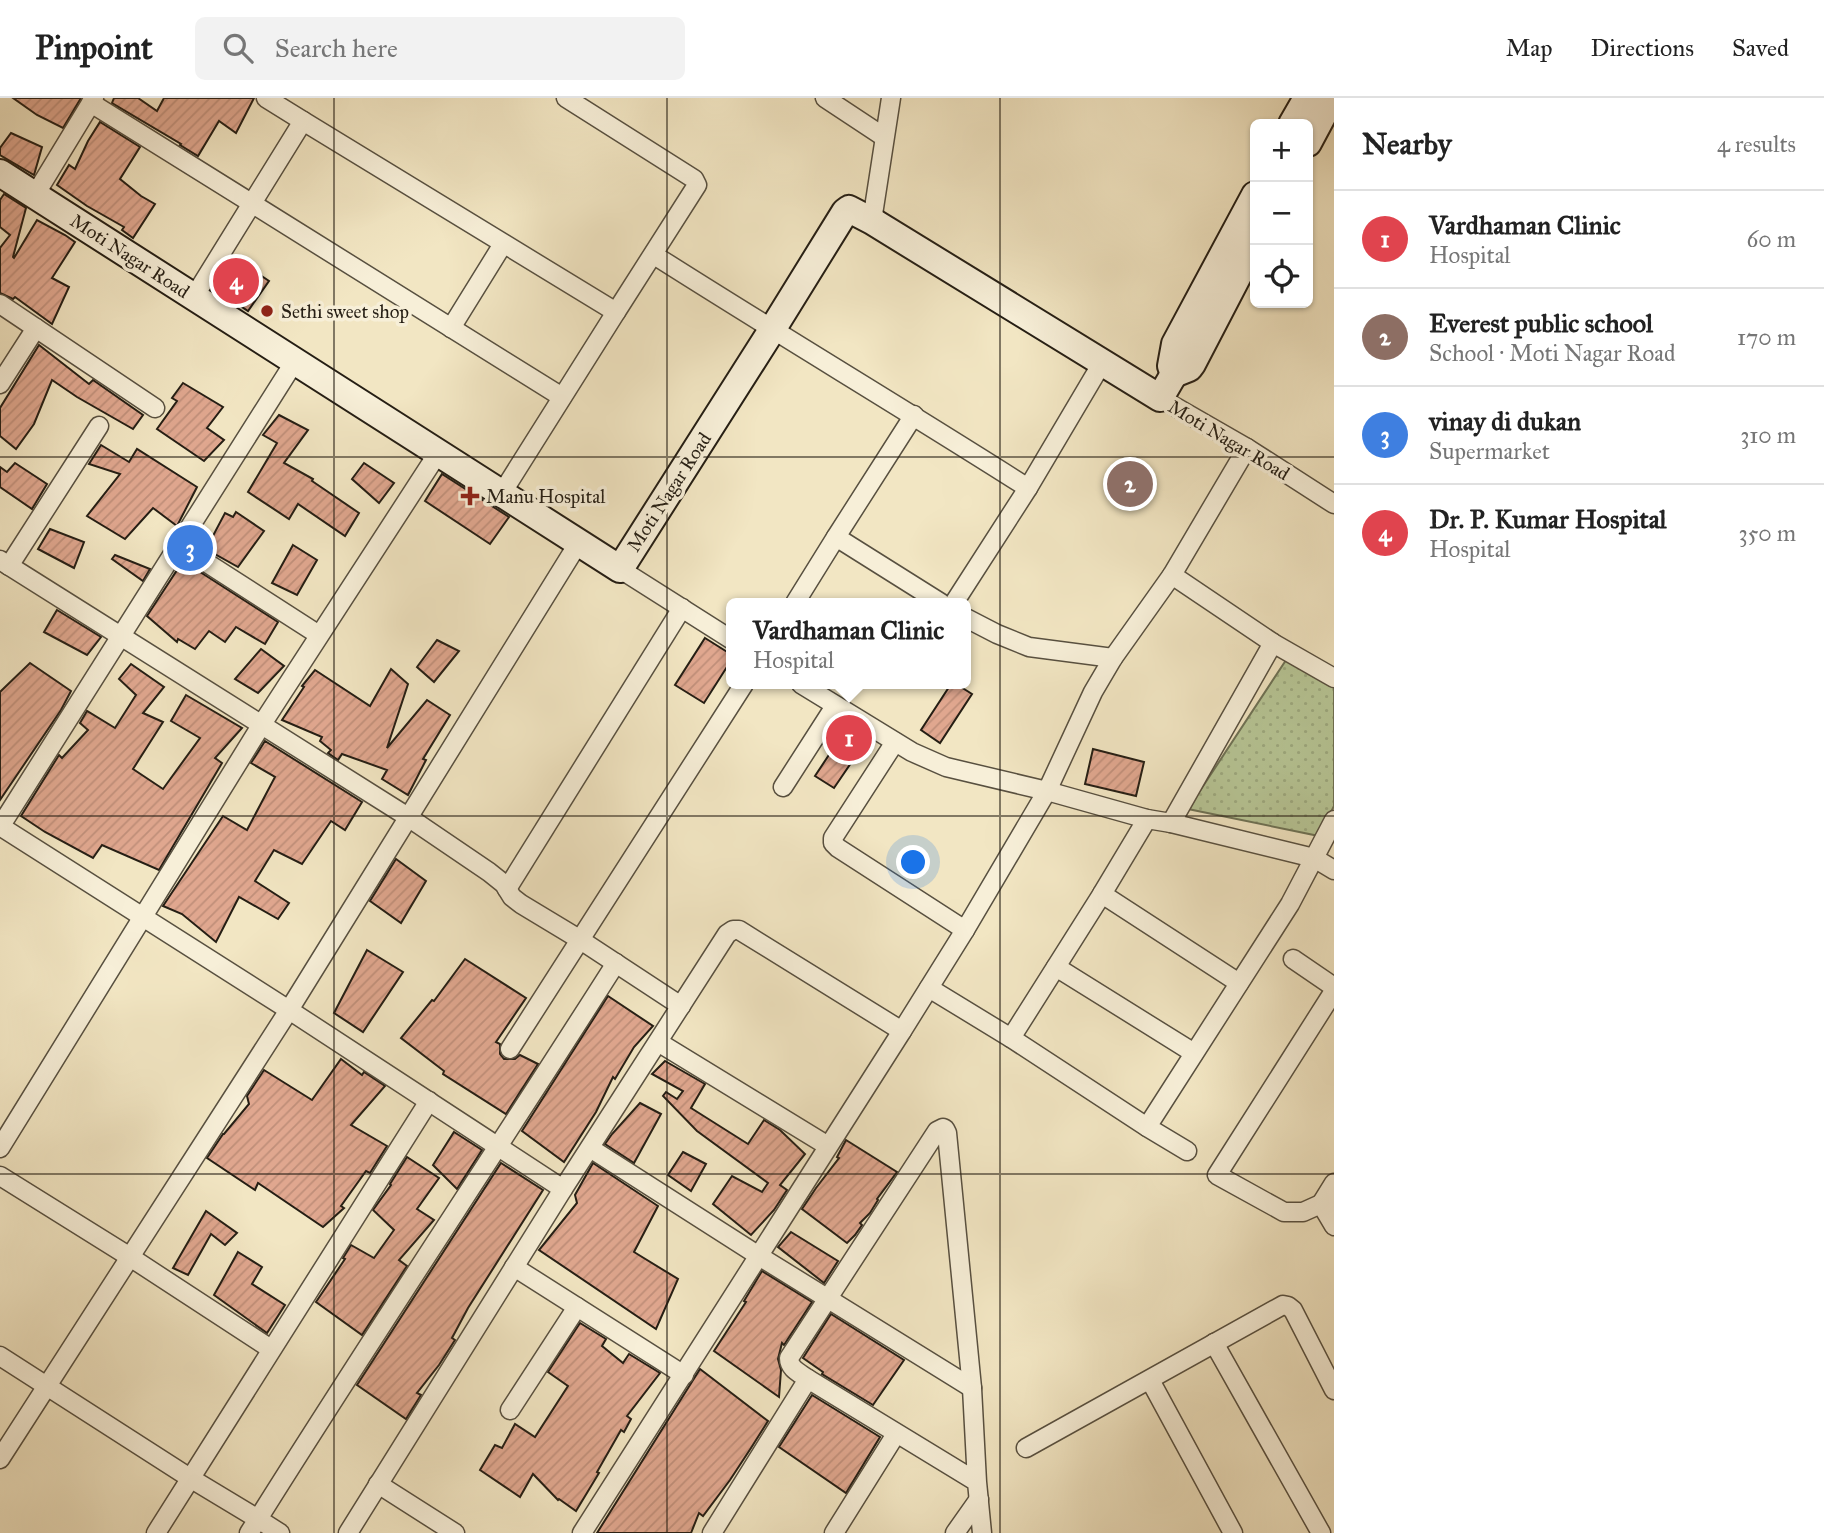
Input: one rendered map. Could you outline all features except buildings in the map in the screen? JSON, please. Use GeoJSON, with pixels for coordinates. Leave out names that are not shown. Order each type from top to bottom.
{"type":"FeatureCollection","features":[{"type":"Feature","properties":{"kind":"street"},"geometry":{"type":"LineString","coordinates":[[266,98],[616,312]]}},
{"type":"Feature","properties":{"kind":"street"},"geometry":{"type":"LineString","coordinates":[[502,493],[697,185],[694,179],[565,98]]}},
{"type":"Feature","properties":{"kind":"street"},"geometry":{"type":"LineString","coordinates":[[825,98],[884,137]]}},
{"type":"Feature","properties":{"kind":"street"},"geometry":{"type":"LineString","coordinates":[[872,221],[891,98]]}},
{"type":"Feature","properties":{"kind":"street"},"geometry":{"type":"LineString","coordinates":[[1295,119],[1307,98]]}},
{"type":"Feature","properties":{"kind":"street"},"geometry":{"type":"LineString","coordinates":[[1313,134],[1332,98]]}},
{"type":"Feature","properties":{"kind":"street"},"geometry":{"type":"LineString","coordinates":[[35,195],[92,100],[252,204],[562,397]]}},
{"type":"Feature","properties":{"kind":"street"},"geometry":{"type":"LineString","coordinates":[[194,297],[303,121]]}},
{"type":"Feature","properties":{"kind":"street","name":"Moti Nagar Road"},"geometry":{"type":"LineString","coordinates":[[1,176],[35,195],[620,569],[849,209],[1334,504]]}},
{"type":"Feature","properties":{"kind":"street"},"geometry":{"type":"LineString","coordinates":[[1250,204],[1175,344],[1171,366],[1174,374],[1192,364],[1254,245]]}},
{"type":"Feature","properties":{"kind":"street"},"geometry":{"type":"LineString","coordinates":[[451,328],[503,244]]}},
{"type":"Feature","properties":{"kind":"street"},"geometry":{"type":"LineString","coordinates":[[654,255],[1028,488]]}},
{"type":"Feature","properties":{"kind":"street"},"geometry":{"type":"LineString","coordinates":[[0,304],[156,408]]}},
{"type":"Feature","properties":{"kind":"street"},"geometry":{"type":"LineString","coordinates":[[0,384],[36,328]]}},
{"type":"Feature","properties":{"kind":"street"},"geometry":{"type":"LineString","coordinates":[[295,361],[0,827],[564,1189]]}},
{"type":"Feature","properties":{"kind":"street"},"geometry":{"type":"LineString","coordinates":[[957,598],[1028,488],[1102,363]]}},
{"type":"Feature","properties":{"kind":"street","name":"Moti Nagar Road"},"geometry":{"type":"LineString","coordinates":[[1160,398],[1174,374]]}},
{"type":"Feature","properties":{"kind":"street"},"geometry":{"type":"LineString","coordinates":[[797,598],[914,415]]}},
{"type":"Feature","properties":{"kind":"street"},"geometry":{"type":"LineString","coordinates":[[99,426],[4,563],[408,817],[489,872],[522,904],[681,1006]]}},
{"type":"Feature","properties":{"kind":"street"},"geometry":{"type":"LineString","coordinates":[[582,1533],[965,930],[1047,791],[1093,692],[1113,658],[1172,575],[1247,449]]}},
{"type":"Feature","properties":{"kind":"street"},"geometry":{"type":"LineString","coordinates":[[0,1147],[262,724],[438,453]]}},
{"type":"Feature","properties":{"kind":"street"},"geometry":{"type":"LineString","coordinates":[[836,537],[934,598]]}},
{"type":"Feature","properties":{"kind":"street"},"geometry":{"type":"LineString","coordinates":[[0,1459],[289,1010],[579,542]]}},
{"type":"Feature","properties":{"kind":"street"},"geometry":{"type":"LineString","coordinates":[[179,545],[319,635]]}},
{"type":"Feature","properties":{"kind":"street"},"geometry":{"type":"LineString","coordinates":[[620,569],[726,636]]}},
{"type":"Feature","properties":{"kind":"street"},"geometry":{"type":"LineString","coordinates":[[1172,575],[1273,643],[1334,678]]}},
{"type":"Feature","properties":{"kind":"street"},"geometry":{"type":"LineString","coordinates":[[507,889],[682,608]]}},
{"type":"Feature","properties":{"kind":"street"},"geometry":{"type":"LineString","coordinates":[[971,621],[1029,647],[1113,658]]}},
{"type":"Feature","properties":{"kind":"street"},"geometry":{"type":"LineString","coordinates":[[1171,823],[1273,643]]}},
{"type":"Feature","properties":{"kind":"street"},"geometry":{"type":"LineString","coordinates":[[510,1049],[741,689]]}},
{"type":"Feature","properties":{"kind":"street"},"geometry":{"type":"LineString","coordinates":[[808,689],[895,742],[946,767],[1147,819],[1314,858],[1334,870]]}},
{"type":"Feature","properties":{"kind":"street"},"geometry":{"type":"LineString","coordinates":[[783,787],[835,706]]}},
{"type":"Feature","properties":{"kind":"street"},"geometry":{"type":"LineString","coordinates":[[895,742],[833,838],[833,842],[838,848],[965,930]]}},
{"type":"Feature","properties":{"kind":"street"},"geometry":{"type":"LineString","coordinates":[[1011,1038],[1147,819]]}},
{"type":"Feature","properties":{"kind":"street"},"geometry":{"type":"LineString","coordinates":[[1147,1127],[1290,904],[1334,820]]}},
{"type":"Feature","properties":{"kind":"street"},"geometry":{"type":"LineString","coordinates":[[1102,894],[1239,983]]}},
{"type":"Feature","properties":{"kind":"street"},"geometry":{"type":"LineString","coordinates":[[348,1533],[727,934],[739,930],[902,1031]]}},
{"type":"Feature","properties":{"kind":"street"},"geometry":{"type":"LineString","coordinates":[[1293,959],[1334,989],[1217,1175],[1284,1212],[1303,1212],[1328,1201]]}},
{"type":"Feature","properties":{"kind":"street"},"geometry":{"type":"LineString","coordinates":[[254,1526],[616,963]]}},
{"type":"Feature","properties":{"kind":"street"},"geometry":{"type":"LineString","coordinates":[[1056,967],[1195,1054]]}},
{"type":"Feature","properties":{"kind":"street"},"geometry":{"type":"LineString","coordinates":[[929,988],[1186,1152]]}},
{"type":"Feature","properties":{"kind":"street"},"geometry":{"type":"LineString","coordinates":[[658,1042],[828,1146]]}},
{"type":"Feature","properties":{"kind":"street"},"geometry":{"type":"LineString","coordinates":[[156,1533],[429,1101]]}},
{"type":"Feature","properties":{"kind":"street"},"geometry":{"type":"LineString","coordinates":[[978,1491],[896,1434],[808,1379],[789,1363],[789,1358],[939,1129],[945,1129],[972,1388],[982,1533]]}},
{"type":"Feature","properties":{"kind":"street"},"geometry":{"type":"LineString","coordinates":[[590,1148],[972,1388]]}},
{"type":"Feature","properties":{"kind":"street"},"geometry":{"type":"LineString","coordinates":[[0,1176],[271,1349]]}},
{"type":"Feature","properties":{"kind":"street"},"geometry":{"type":"LineString","coordinates":[[1334,1183],[1328,1201],[1334,1226]]}},
{"type":"Feature","properties":{"kind":"street"},"geometry":{"type":"LineString","coordinates":[[514,1267],[684,1375]]}},
{"type":"Feature","properties":{"kind":"street"},"geometry":{"type":"LineString","coordinates":[[1026,1448],[1283,1305],[1293,1310],[1334,1390]]}},
{"type":"Feature","properties":{"kind":"street"},"geometry":{"type":"LineString","coordinates":[[510,1410],[577,1307]]}},
{"type":"Feature","properties":{"kind":"street"},"geometry":{"type":"LineString","coordinates":[[1214,1343],[1321,1533]]}},
{"type":"Feature","properties":{"kind":"street"},"geometry":{"type":"LineString","coordinates":[[0,1356],[190,1478],[254,1526],[280,1533]]}},
{"type":"Feature","properties":{"kind":"street"},"geometry":{"type":"LineString","coordinates":[[712,1533],[808,1379]]}},
{"type":"Feature","properties":{"kind":"street"},"geometry":{"type":"LineString","coordinates":[[1150,1380],[1233,1533]]}},
{"type":"Feature","properties":{"kind":"street"},"geometry":{"type":"LineString","coordinates":[[834,1533],[896,1434]]}},
{"type":"Feature","properties":{"kind":"street"},"geometry":{"type":"LineString","coordinates":[[378,1484],[454,1533]]}},
{"type":"Feature","properties":{"kind":"street"},"geometry":{"type":"LineString","coordinates":[[955,1533],[978,1491]]}},
{"type":"Feature","properties":{"kind":"green space"},"geometry":{"type":"Polygon","coordinates":[[[1290,654],[1334,680],[1334,806],[1319,836],[1188,809],[1290,654]]]}},
{"type":"Feature","properties":{"kind":"place","name":"Dr. P. Kumar Hospital"},"geometry":{"type":"Point","coordinates":[236,281]}},
{"type":"Feature","properties":{"kind":"place","name":"Sethi sweet shop"},"geometry":{"type":"Point","coordinates":[267,311]}},
{"type":"Feature","properties":{"kind":"place","name":"Everest public school"},"geometry":{"type":"Point","coordinates":[1130,484]}},
{"type":"Feature","properties":{"kind":"place","name":"Manu Hospital"},"geometry":{"type":"Point","coordinates":[470,496]}},
{"type":"Feature","properties":{"kind":"place","name":"vinay di dukan"},"geometry":{"type":"Point","coordinates":[190,548]}},
{"type":"Feature","properties":{"kind":"place","name":"Vardhaman Clinic"},"geometry":{"type":"Point","coordinates":[849,738]}}]}
